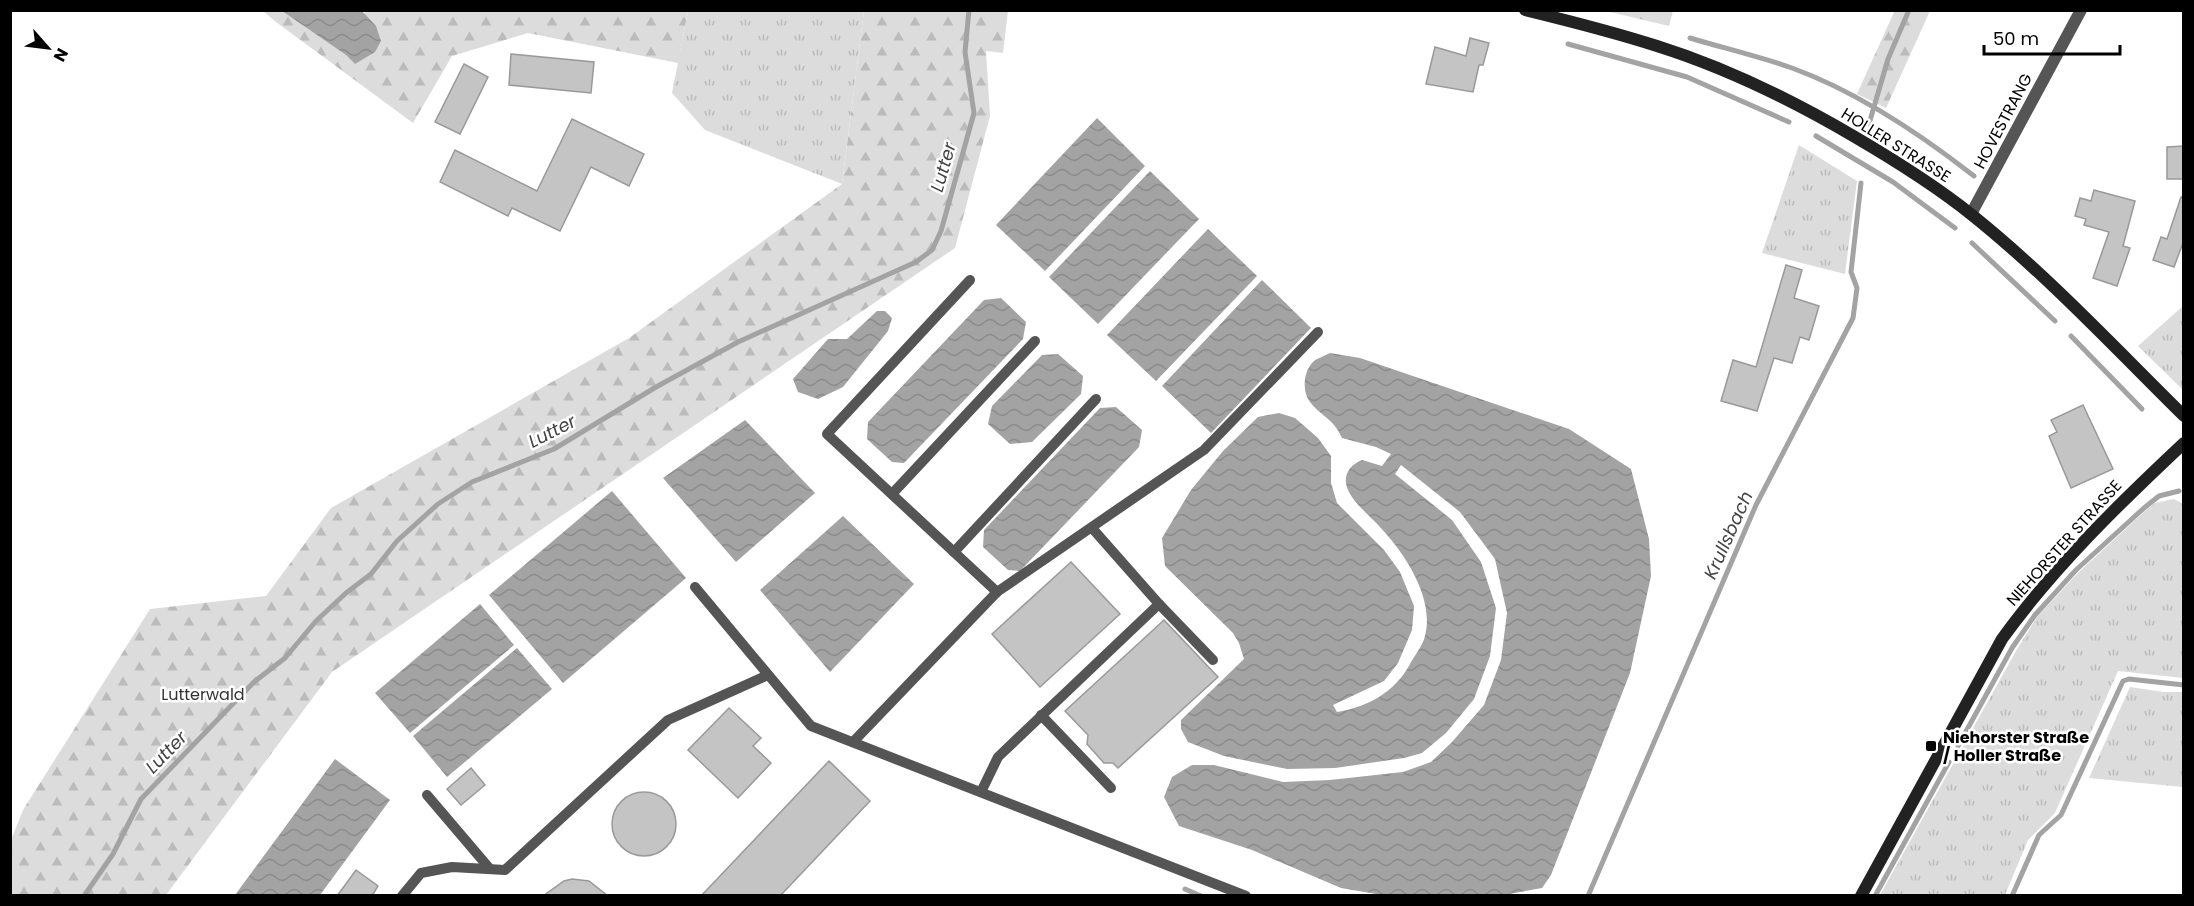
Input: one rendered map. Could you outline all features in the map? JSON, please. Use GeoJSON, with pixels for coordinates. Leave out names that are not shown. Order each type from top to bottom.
{"type":"FeatureCollection","features":[{"type":"Feature","properties":{"kind":"street","name":"HOLLER STRASSE"},"geometry":{"type":"LineString","coordinates":[[1525,10],[1658,46],[1732,74],[1810,111],[1884,154],[1971,214],[2023,258],[2184,416]]}},
{"type":"Feature","properties":{"kind":"street","name":"HOVESTRANG"},"geometry":{"type":"LineString","coordinates":[[1971,214],[2081,10]]}},
{"type":"Feature","properties":{"kind":"street","name":"NIEHORSTER STRASSE"},"geometry":{"type":"LineString","coordinates":[[1861,896],[1980,677],[2026,605],[2151,472],[2184,443]]}},
{"type":"Feature","properties":{"kind":"lane"},"geometry":{"type":"LineString","coordinates":[[970,280],[827,434],[997,592]]}},
{"type":"Feature","properties":{"kind":"lane"},"geometry":{"type":"LineString","coordinates":[[853,742],[997,592],[1204,450],[1318,332]]}},
{"type":"Feature","properties":{"kind":"lane"},"geometry":{"type":"LineString","coordinates":[[892,494],[1035,341]]}},
{"type":"Feature","properties":{"kind":"lane"},"geometry":{"type":"LineString","coordinates":[[954,552],[1096,399]]}},
{"type":"Feature","properties":{"kind":"lane"},"geometry":{"type":"LineString","coordinates":[[1092,528],[1159,604],[1213,660]]}},
{"type":"Feature","properties":{"kind":"lane"},"geometry":{"type":"LineString","coordinates":[[694,587],[811,726],[1246,896]]}},
{"type":"Feature","properties":{"kind":"lane"},"geometry":{"type":"LineString","coordinates":[[981,792],[998,757],[1159,604]]}},
{"type":"Feature","properties":{"kind":"lane"},"geometry":{"type":"LineString","coordinates":[[402,896],[421,873],[452,867],[505,870],[668,720],[768,675]]}},
{"type":"Feature","properties":{"kind":"lane"},"geometry":{"type":"LineString","coordinates":[[1041,716],[1111,788]]}},
{"type":"Feature","properties":{"kind":"lane"},"geometry":{"type":"LineString","coordinates":[[428,795],[490,869]]}},
{"type":"Feature","properties":{"kind":"green space"},"geometry":{"type":"Polygon","coordinates":[[[1895,10],[1930,11],[1886,108],[1857,94],[1895,10]]]}},
{"type":"Feature","properties":{"kind":"green space"},"geometry":{"type":"Polygon","coordinates":[[[263,11],[282,11],[346,55],[355,64],[365,12],[362,11],[688,11],[678,63],[528,33],[452,56],[413,123],[263,11]]]}},
{"type":"Feature","properties":{"kind":"green space"},"geometry":{"type":"Polygon","coordinates":[[[688,11],[864,11],[842,184],[705,130],[672,93],[688,11]]]}},
{"type":"Feature","properties":{"kind":"green space","name":"Lutterwald"},"geometry":{"type":"Polygon","coordinates":[[[864,11],[1008,11],[1003,53],[986,51],[990,116],[955,248],[332,672],[166,895],[11,895],[11,840],[23,810],[150,609],[266,596],[331,508],[629,338],[842,184],[864,11]]]}},
{"type":"Feature","properties":{"kind":"green space"},"geometry":{"type":"Polygon","coordinates":[[[1606,11],[1673,11],[1669,26],[1606,11]]]}},
{"type":"Feature","properties":{"kind":"green space"},"geometry":{"type":"Polygon","coordinates":[[[1799,145],[1857,181],[1845,274],[1762,253],[1799,145]]]}},
{"type":"Feature","properties":{"kind":"green space"},"geometry":{"type":"Polygon","coordinates":[[[2183,306],[2183,390],[2138,346],[2183,306]]]}},
{"type":"Feature","properties":{"kind":"green space"},"geometry":{"type":"Polygon","coordinates":[[[2174,499],[2183,504],[2183,678],[2118,671],[2055,813],[2028,840],[2005,895],[1880,895],[2037,617],[2079,572],[2145,511],[2155,503],[2174,499]]]}},
{"type":"Feature","properties":{"kind":"green space"},"geometry":{"type":"Polygon","coordinates":[[[2130,687],[2183,692],[2183,787],[2089,778],[2130,687]]]}},
{"type":"Feature","properties":{"kind":"water"},"geometry":{"type":"Polygon","coordinates":[[[282,11],[362,11],[376,26],[381,41],[375,52],[355,64],[346,55],[282,11]]]}},
{"type":"Feature","properties":{"kind":"water"},"geometry":{"type":"Polygon","coordinates":[[[1097,118],[1145,166],[1045,271],[996,225],[1097,118]]]}},
{"type":"Feature","properties":{"kind":"water"},"geometry":{"type":"Polygon","coordinates":[[[1150,171],[1199,219],[1098,324],[1049,277],[1150,171]]]}},
{"type":"Feature","properties":{"kind":"water"},"geometry":{"type":"Polygon","coordinates":[[[1208,229],[1257,276],[1156,381],[1107,335],[1208,229]]]}},
{"type":"Feature","properties":{"kind":"water"},"geometry":{"type":"Polygon","coordinates":[[[1262,280],[1311,328],[1211,433],[1162,386],[1262,280]]]}},
{"type":"Feature","properties":{"kind":"water"},"geometry":{"type":"Polygon","coordinates":[[[1001,298],[1026,322],[1023,339],[904,463],[892,462],[867,439],[868,422],[984,300],[1001,298]]]}},
{"type":"Feature","properties":{"kind":"water"},"geometry":{"type":"Polygon","coordinates":[[[877,311],[885,311],[892,318],[888,331],[843,387],[818,399],[798,392],[793,379],[828,339],[847,339],[877,311]]]}},
{"type":"Feature","properties":{"kind":"water"},"geometry":{"type":"Polygon","coordinates":[[[1330,353],[1360,358],[1569,429],[1631,469],[1649,539],[1651,576],[1630,673],[1551,875],[1542,888],[1504,895],[1406,896],[1382,895],[1341,888],[1252,850],[1179,826],[1164,797],[1172,777],[1192,765],[1214,765],[1283,782],[1330,780],[1403,772],[1431,762],[1484,705],[1501,660],[1507,613],[1495,559],[1460,512],[1401,465],[1395,474],[1452,520],[1481,562],[1496,608],[1490,656],[1474,699],[1446,733],[1422,753],[1404,758],[1335,768],[1287,769],[1224,756],[1188,742],[1181,729],[1181,720],[1244,659],[1233,633],[1165,566],[1162,538],[1191,490],[1223,451],[1258,417],[1279,413],[1295,418],[1318,438],[1331,456],[1331,483],[1337,503],[1384,550],[1400,572],[1414,606],[1412,630],[1398,663],[1384,681],[1333,705],[1337,712],[1370,702],[1397,683],[1424,639],[1427,621],[1426,606],[1415,576],[1389,537],[1355,501],[1347,487],[1346,477],[1353,465],[1362,460],[1382,466],[1391,454],[1376,447],[1342,438],[1335,426],[1307,398],[1305,388],[1307,371],[1315,361],[1330,353]]]}},
{"type":"Feature","properties":{"kind":"water"},"geometry":{"type":"Polygon","coordinates":[[[1058,354],[1083,376],[1081,394],[1032,442],[1010,444],[988,424],[992,406],[1042,355],[1058,354]]]}},
{"type":"Feature","properties":{"kind":"water"},"geometry":{"type":"Polygon","coordinates":[[[1116,407],[1142,430],[1139,447],[1020,571],[1008,570],[983,547],[984,530],[1100,408],[1116,407]]]}},
{"type":"Feature","properties":{"kind":"water"},"geometry":{"type":"Polygon","coordinates":[[[745,420],[815,493],[736,562],[663,478],[745,420]]]}},
{"type":"Feature","properties":{"kind":"water"},"geometry":{"type":"Polygon","coordinates":[[[612,491],[686,578],[563,683],[489,595],[612,491]]]}},
{"type":"Feature","properties":{"kind":"water"},"geometry":{"type":"Polygon","coordinates":[[[843,516],[914,584],[830,672],[760,590],[843,516]]]}},
{"type":"Feature","properties":{"kind":"water"},"geometry":{"type":"Polygon","coordinates":[[[480,604],[514,645],[410,733],[375,693],[480,604]]]}},
{"type":"Feature","properties":{"kind":"water"},"geometry":{"type":"Polygon","coordinates":[[[517,648],[552,689],[447,777],[413,736],[517,648]]]}},
{"type":"Feature","properties":{"kind":"water"},"geometry":{"type":"Polygon","coordinates":[[[335,759],[390,800],[320,895],[235,895],[335,759]]]}},
{"type":"Feature","properties":{"kind":"building"},"geometry":{"type":"Polygon","coordinates":[[[1470,38],[1489,43],[1483,65],[1479,65],[1473,92],[1426,84],[1435,47],[1466,56],[1470,38]]]}},
{"type":"Feature","properties":{"kind":"building"},"geometry":{"type":"Polygon","coordinates":[[[511,54],[594,62],[591,93],[509,85],[511,54]]]}},
{"type":"Feature","properties":{"kind":"building"},"geometry":{"type":"Polygon","coordinates":[[[464,64],[488,77],[460,134],[435,122],[464,64]]]}},
{"type":"Feature","properties":{"kind":"building"},"geometry":{"type":"Polygon","coordinates":[[[572,119],[644,154],[629,186],[591,167],[560,231],[512,208],[508,216],[440,182],[455,150],[537,191],[572,119]]]}},
{"type":"Feature","properties":{"kind":"building"},"geometry":{"type":"Polygon","coordinates":[[[2184,146],[2184,179],[2167,179],[2167,147],[2184,146]]]}},
{"type":"Feature","properties":{"kind":"building"},"geometry":{"type":"Polygon","coordinates":[[[2094,190],[2135,201],[2123,246],[2130,248],[2117,286],[2093,278],[2109,232],[2084,225],[2086,219],[2075,216],[2080,198],[2091,201],[2094,190]]]}},
{"type":"Feature","properties":{"kind":"building"},"geometry":{"type":"Polygon","coordinates":[[[2181,197],[2184,197],[2184,240],[2174,267],[2153,260],[2161,237],[2167,239],[2181,197]]]}},
{"type":"Feature","properties":{"kind":"building"},"geometry":{"type":"Polygon","coordinates":[[[1786,265],[1802,270],[1794,298],[1819,306],[1809,340],[1800,337],[1792,363],[1774,358],[1757,411],[1721,401],[1733,360],[1756,367],[1786,265]]]}},
{"type":"Feature","properties":{"kind":"building"},"geometry":{"type":"Polygon","coordinates":[[[2083,405],[2113,469],[2071,488],[2049,436],[2057,432],[2051,420],[2083,405]]]}},
{"type":"Feature","properties":{"kind":"building"},"geometry":{"type":"Polygon","coordinates":[[[1071,562],[1120,614],[1040,687],[992,634],[1071,562]]]}},
{"type":"Feature","properties":{"kind":"building"},"geometry":{"type":"Polygon","coordinates":[[[1164,620],[1218,677],[1118,768],[1113,763],[1104,763],[1087,744],[1088,735],[1065,711],[1164,620]]]}},
{"type":"Feature","properties":{"kind":"building"},"geometry":{"type":"Polygon","coordinates":[[[729,708],[761,738],[753,746],[771,763],[738,798],[688,750],[729,708]]]}},
{"type":"Feature","properties":{"kind":"building"},"geometry":{"type":"Polygon","coordinates":[[[829,761],[870,801],[780,896],[701,896],[829,761]]]}},
{"type":"Feature","properties":{"kind":"building"},"geometry":{"type":"Polygon","coordinates":[[[471,768],[485,785],[461,805],[447,789],[471,768]]]}},
{"type":"Feature","properties":{"kind":"building"},"geometry":{"type":"Polygon","coordinates":[[[638,792],[650,792],[667,801],[674,812],[676,824],[674,836],[667,847],[650,856],[638,856],[626,851],[617,842],[612,830],[612,818],[617,806],[626,797],[638,792]]]}},
{"type":"Feature","properties":{"kind":"building"},"geometry":{"type":"Polygon","coordinates":[[[356,870],[378,886],[372,896],[337,896],[356,870]]]}},
{"type":"Feature","properties":{"kind":"building"},"geometry":{"type":"Polygon","coordinates":[[[572,879],[589,881],[608,896],[543,896],[564,881],[572,879]]]}},
{"type":"Feature","properties":{"kind":"waterway","name":"Lutter"},"geometry":{"type":"LineString","coordinates":[[84,896],[113,854],[141,799],[254,682],[285,658],[316,621],[371,574],[397,541],[438,504],[472,482],[554,449],[656,387],[738,342],[916,262],[932,250],[941,231],[974,113],[965,52],[969,10]]}},
{"type":"Feature","properties":{"kind":"waterway","name":"Krullsbach"},"geometry":{"type":"LineString","coordinates":[[1869,124],[1888,59],[1909,10]]}},
{"type":"Feature","properties":{"kind":"waterway"},"geometry":{"type":"LineString","coordinates":[[1690,38],[1792,68],[1841,89],[1910,129],[1974,176]]}},
{"type":"Feature","properties":{"kind":"waterway"},"geometry":{"type":"LineString","coordinates":[[1568,44],[1687,77],[1789,122]]}},
{"type":"Feature","properties":{"kind":"waterway"},"geometry":{"type":"LineString","coordinates":[[1816,136],[1893,182],[1955,228]]}},
{"type":"Feature","properties":{"kind":"waterway","name":"Krullsbach"},"geometry":{"type":"LineString","coordinates":[[1588,896],[1756,505],[1853,318],[1857,288],[1851,272],[1861,183]]}},
{"type":"Feature","properties":{"kind":"waterway"},"geometry":{"type":"LineString","coordinates":[[1972,243],[2055,321]]}},
{"type":"Feature","properties":{"kind":"waterway"},"geometry":{"type":"LineString","coordinates":[[2071,336],[2142,409]]}},
{"type":"Feature","properties":{"kind":"waterway"},"geometry":{"type":"LineString","coordinates":[[1958,746],[2012,648],[2035,615],[2076,570],[2144,508],[2159,496],[2179,491]]}},
{"type":"Feature","properties":{"kind":"waterway"},"geometry":{"type":"LineString","coordinates":[[2012,896],[2039,835],[2061,815],[2123,681],[2129,679],[2184,685]]}},
{"type":"Feature","properties":{"kind":"waterway"},"geometry":{"type":"LineString","coordinates":[[1875,896],[1949,762]]}},
{"type":"Feature","properties":{"kind":"waterway"},"geometry":{"type":"LineString","coordinates":[[1185,889],[1201,896]]}},
{"type":"Feature","properties":{"kind":"place","name":"Niehorster Straße / Holler Straße"},"geometry":{"type":"Point","coordinates":[1931,746]}}]}
